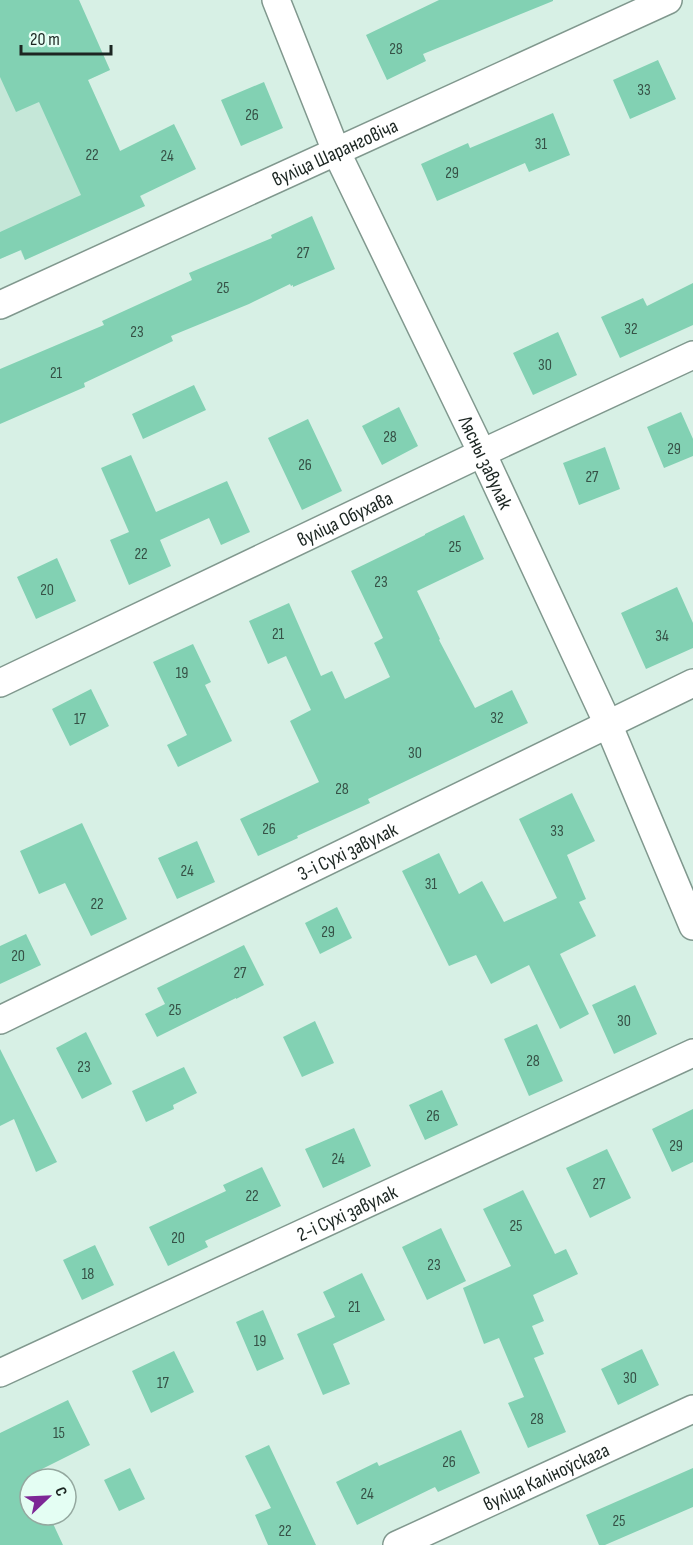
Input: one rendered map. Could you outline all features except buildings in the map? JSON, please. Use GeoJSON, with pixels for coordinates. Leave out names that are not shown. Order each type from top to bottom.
{"type":"FeatureCollection","features":[{"type":"Feature","properties":{"kind":"street","name":"Лясны завулак"},"geometry":{"type":"LineString","coordinates":[[276,0],[336,152],[482,453],[608,723],[693,926]]}},
{"type":"Feature","properties":{"kind":"street","name":"вуліца Шаранговіча"},"geometry":{"type":"LineString","coordinates":[[0,305],[668,0]]}},
{"type":"Feature","properties":{"kind":"street","name":"вуліца Обухава"},"geometry":{"type":"LineString","coordinates":[[0,683],[482,453],[693,356]]}},
{"type":"Feature","properties":{"kind":"street","name":"3-і Сухі завулак"},"geometry":{"type":"LineString","coordinates":[[0,1020],[693,683]]}},
{"type":"Feature","properties":{"kind":"street","name":"2-і Сухі завулак"},"geometry":{"type":"LineString","coordinates":[[0,1373],[693,1053]]}},
{"type":"Feature","properties":{"kind":"street","name":"вуліца Каліноўскага"},"geometry":{"type":"LineString","coordinates":[[397,1545],[693,1409]]}},
{"type":"Feature","properties":{"kind":"shaded area"},"geometry":{"type":"Polygon","coordinates":[[[0,0],[79,0],[110,70],[88,80],[145,206],[25,260],[20,250],[0,259],[0,0]]]}}]}
